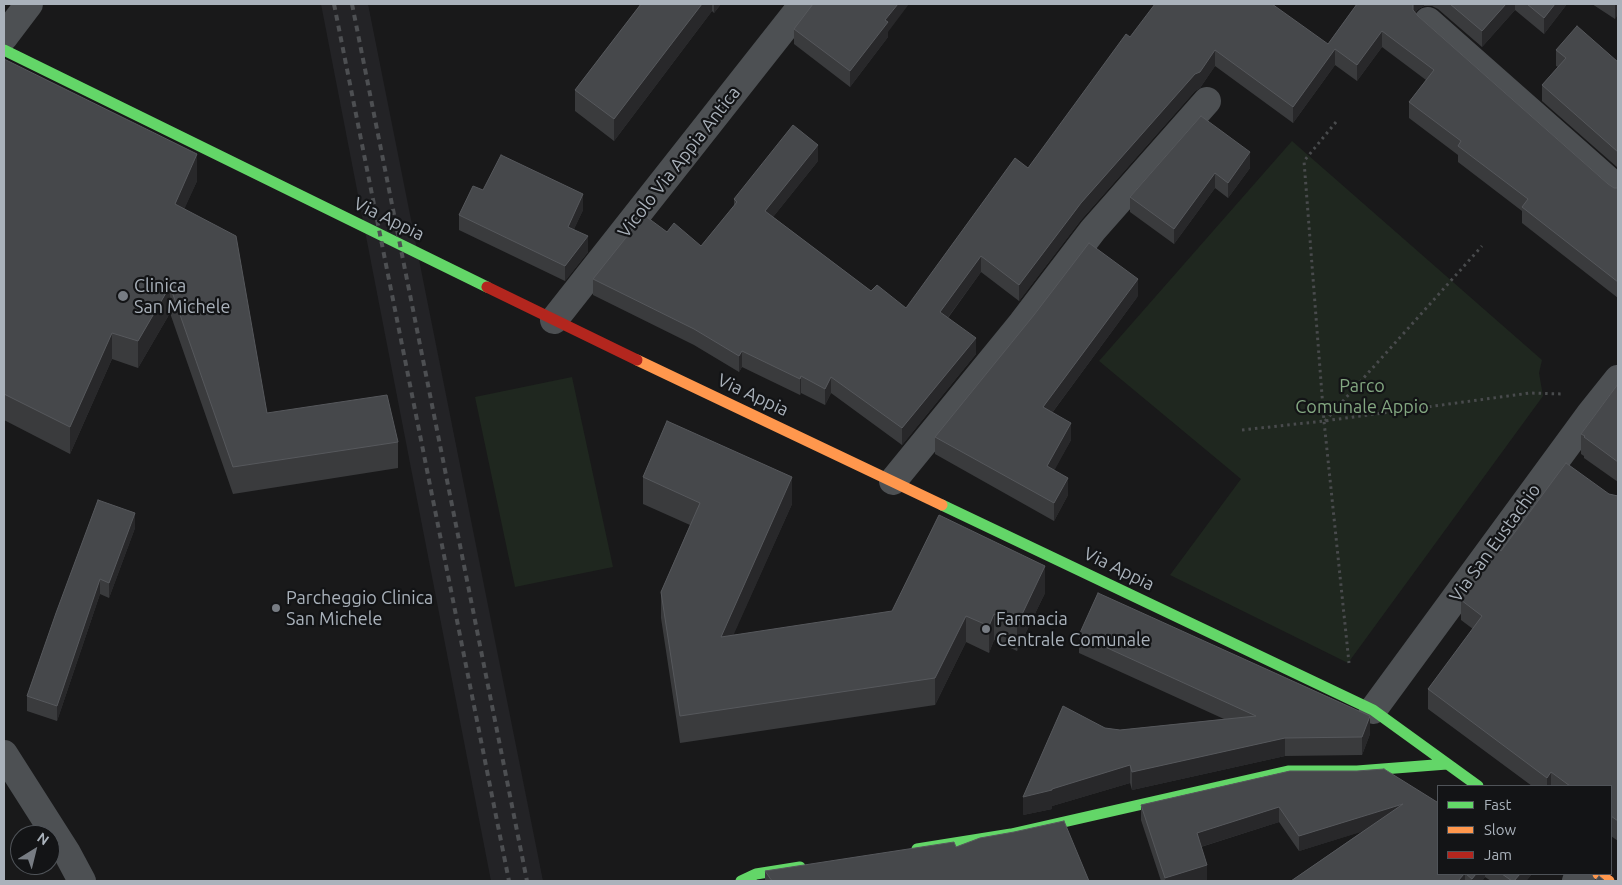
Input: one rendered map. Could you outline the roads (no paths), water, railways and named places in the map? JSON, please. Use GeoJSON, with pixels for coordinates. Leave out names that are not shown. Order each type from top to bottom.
{"type":"FeatureCollection","features":[{"type":"Feature","properties":{"kind":"street"},"geometry":{"type":"LineString","coordinates":[[4,36],[28,4]]}},
{"type":"Feature","properties":{"kind":"street","name":"Vicolo Via Appia Antica"},"geometry":{"type":"LineString","coordinates":[[554,320],[803,4]]}},
{"type":"Feature","properties":{"kind":"street"},"geometry":{"type":"LineString","coordinates":[[1428,21],[1618,189]]}},
{"type":"Feature","properties":{"kind":"street","name":"Via Appia"},"geometry":{"type":"LineString","coordinates":[[4,50],[554,320],[1363,705],[1477,785]]}},
{"type":"Feature","properties":{"kind":"street"},"geometry":{"type":"LineString","coordinates":[[893,481],[1022,323],[1093,230],[1207,101]]}},
{"type":"Feature","properties":{"kind":"street","name":"Via San Eustachio"},"geometry":{"type":"LineString","coordinates":[[1363,705],[1612,387]]}},
{"type":"Feature","properties":{"kind":"street"},"geometry":{"type":"LineString","coordinates":[[1558,458],[1580,474]]}},
{"type":"Feature","properties":{"kind":"street"},"geometry":{"type":"LineString","coordinates":[[4,754],[67,853],[82,881]]}},
{"type":"Feature","properties":{"kind":"street"},"geometry":{"type":"LineString","coordinates":[[903,851],[1011,834],[1288,771],[1357,771],[1447,764]]}},
{"type":"Feature","properties":{"kind":"street"},"geometry":{"type":"LineString","coordinates":[[741,881],[756,874],[815,865]]}},
{"type":"Feature","properties":{"kind":"railway"},"geometry":{"type":"LineString","coordinates":[[334,4],[509,881]]}},
{"type":"Feature","properties":{"kind":"railway"},"geometry":{"type":"LineString","coordinates":[[352,4],[527,881]]}},
{"type":"Feature","properties":{"kind":"place","name":"Clinica San Michele"},"geometry":{"type":"Point","coordinates":[123,296]}},
{"type":"Feature","properties":{"kind":"place","name":"Parcheggio Clinica San Michele"},"geometry":{"type":"Point","coordinates":[276,608]}},
{"type":"Feature","properties":{"kind":"place","name":"Farmacia Centrale Comunale"},"geometry":{"type":"Point","coordinates":[986,629]}},
{"type":"Feature","properties":{"kind":"park label","name":"Parco Comunale Appio"},"geometry":{"type":"Point","coordinates":[1362,396]}}]}
